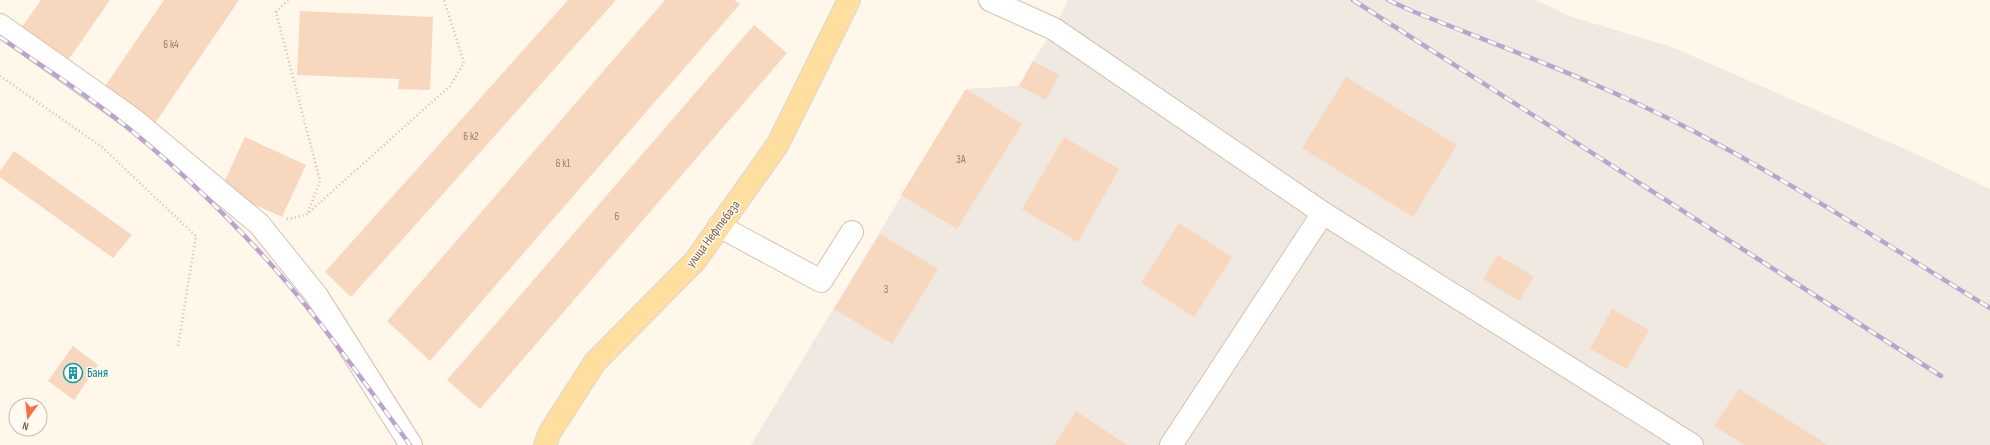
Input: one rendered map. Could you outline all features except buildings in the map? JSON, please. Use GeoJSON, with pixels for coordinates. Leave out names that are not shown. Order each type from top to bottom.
{"type":"FeatureCollection","features":[{"type":"Feature","properties":{"kind":"main road","name":"улица Нефтебаза"},"geometry":{"type":"LineString","coordinates":[[545,445],[550,432],[596,362],[695,261],[778,144],[849,0]]}},
{"type":"Feature","properties":{"kind":"street"},"geometry":{"type":"LineString","coordinates":[[990,0],[1054,29],[1323,212],[1692,445]]}},
{"type":"Feature","properties":{"kind":"street"},"geometry":{"type":"LineString","coordinates":[[0,25],[133,119],[259,224],[317,296],[411,445]]}},
{"type":"Feature","properties":{"kind":"street"},"geometry":{"type":"LineString","coordinates":[[1172,445],[1323,212]]}},
{"type":"Feature","properties":{"kind":"street"},"geometry":{"type":"LineString","coordinates":[[720,226],[821,281],[852,232]]}},
{"type":"Feature","properties":{"kind":"path"},"geometry":{"type":"LineString","coordinates":[[288,0],[276,12],[320,181],[306,215],[450,86],[464,63],[444,0]]}},
{"type":"Feature","properties":{"kind":"path"},"geometry":{"type":"LineString","coordinates":[[0,76],[102,147],[196,236],[178,346]]}},
{"type":"Feature","properties":{"kind":"shaded area"},"geometry":{"type":"Polygon","coordinates":[[[1068,0],[1536,0],[1569,16],[1672,47],[1923,157],[1990,189],[1990,445],[751,445],[966,89],[1019,86],[1054,29],[1068,0]]]}},
{"type":"Feature","properties":{"kind":"railway"},"geometry":{"type":"LineString","coordinates":[[1353,0],[1941,376]]}},
{"type":"Feature","properties":{"kind":"railway"},"geometry":{"type":"LineString","coordinates":[[1388,0],[1626,98],[1695,132],[1770,173],[1844,217],[1990,308]]}},
{"type":"Feature","properties":{"kind":"railway"},"geometry":{"type":"LineString","coordinates":[[0,37],[117,119],[186,178],[219,210],[268,261],[306,305],[410,445]]}},
{"type":"Feature","properties":{"kind":"place","name":"Баня"},"geometry":{"type":"Point","coordinates":[73,373]}}]}
